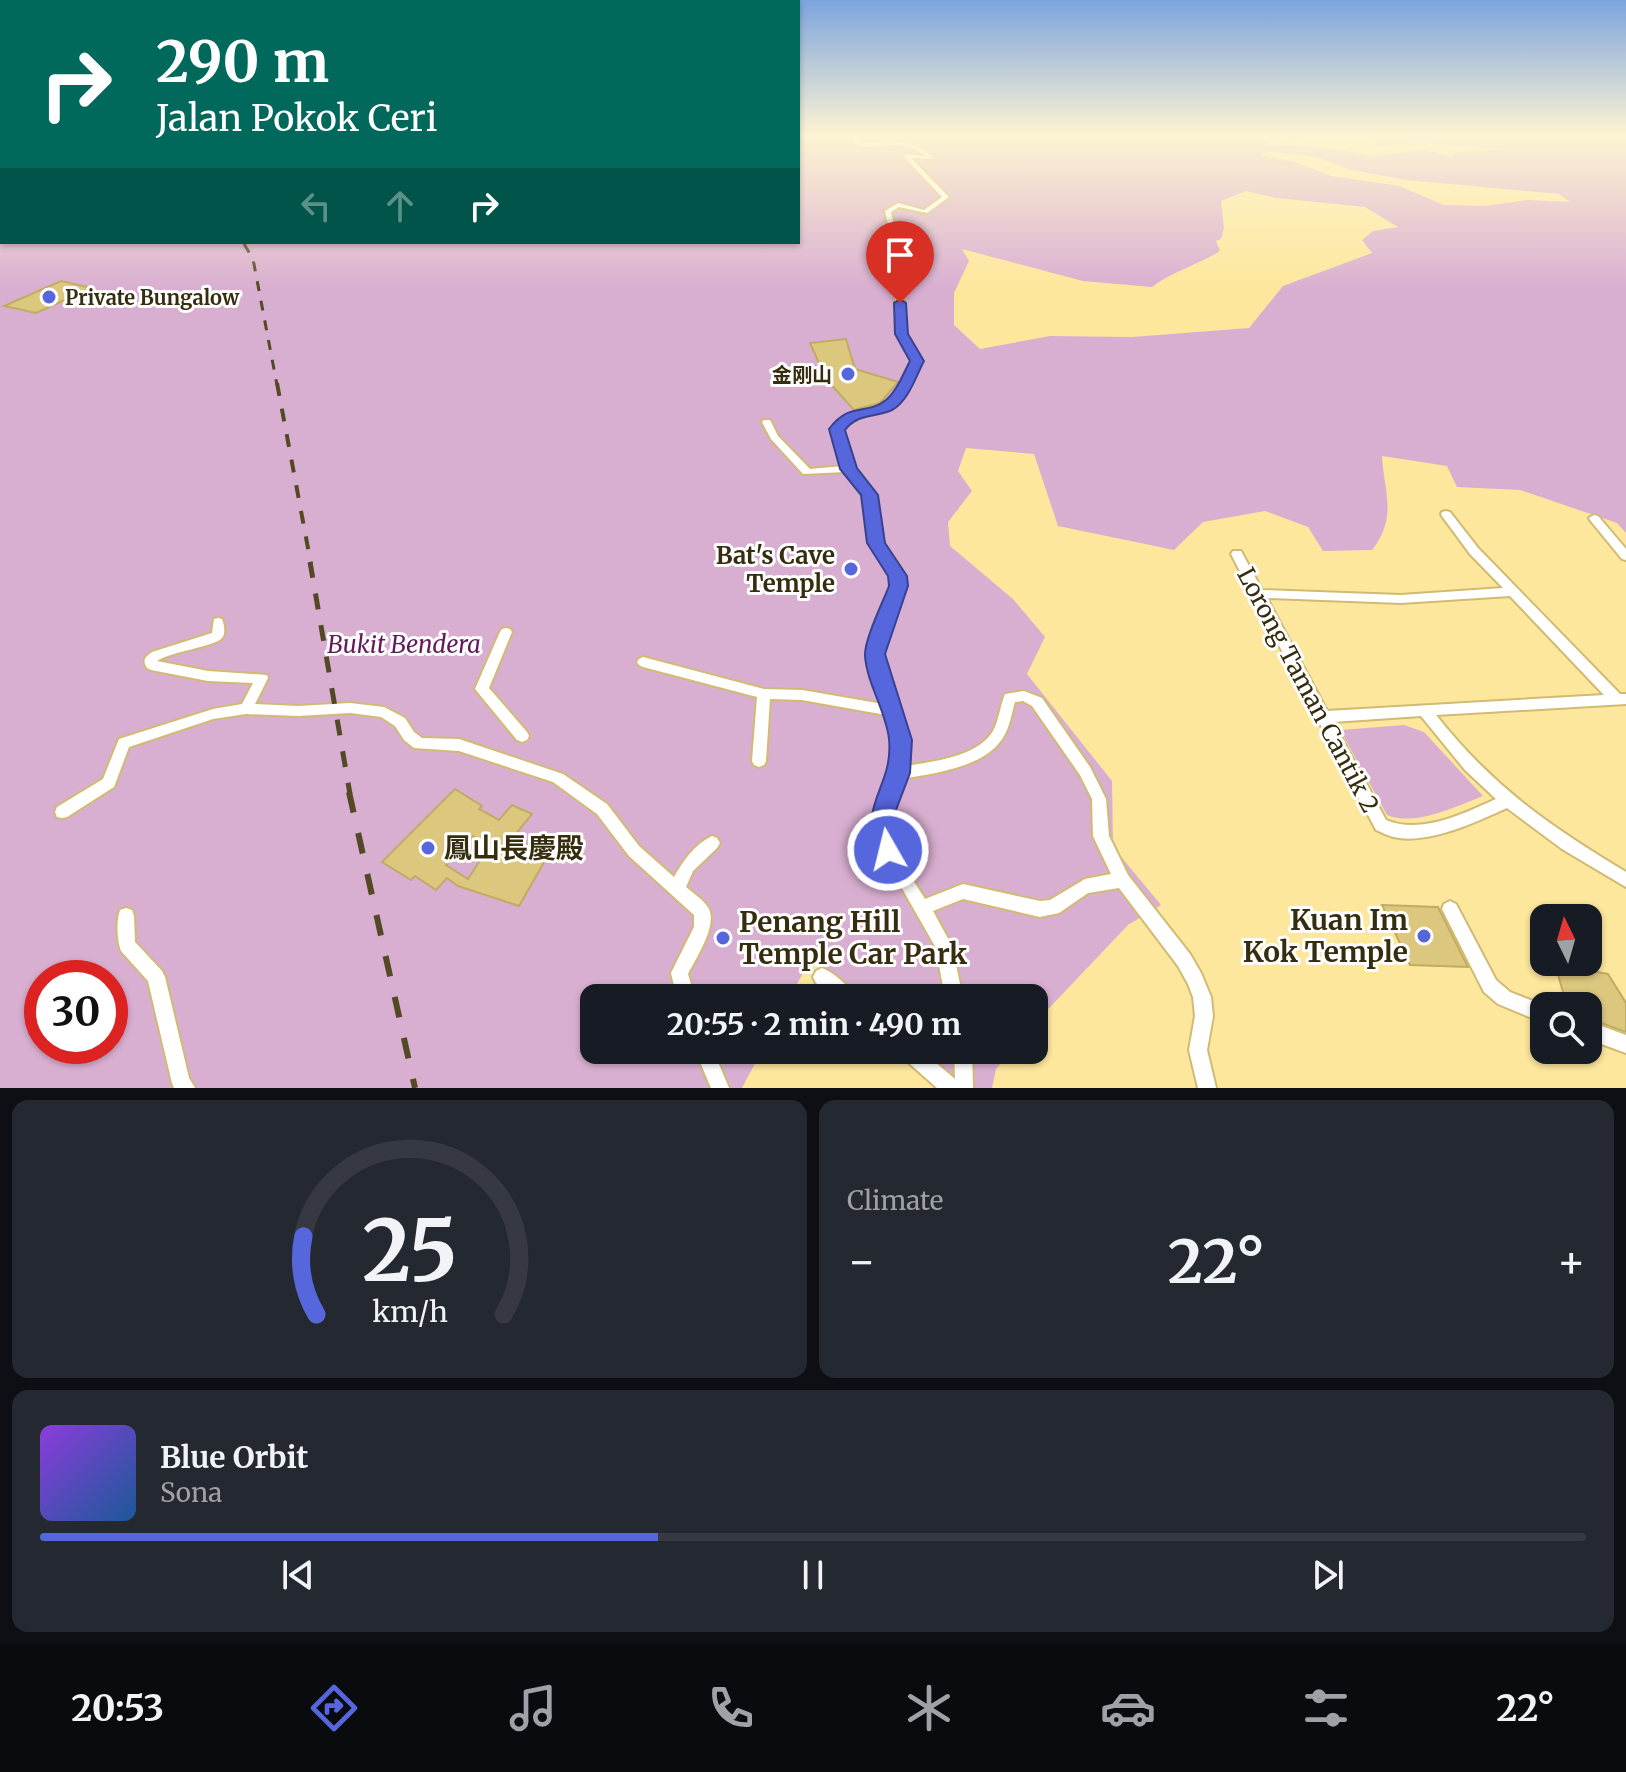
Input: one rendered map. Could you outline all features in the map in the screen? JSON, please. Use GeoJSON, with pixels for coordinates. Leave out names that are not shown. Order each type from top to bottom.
{"type":"FeatureCollection","features":[{"type":"Feature","properties":{"kind":"street"},"geometry":{"type":"LineString","coordinates":[[937,188],[946,197],[925,212],[898,205],[890,208],[897,252],[888,263],[899,290],[901,334],[917,361],[899,395],[889,406],[848,416],[837,429],[849,469],[870,495],[876,543],[897,576],[898,586],[875,654],[900,740],[898,773],[883,809],[882,832],[888,850],[944,946],[951,984]]}},
{"type":"Feature","properties":{"kind":"street"},"geometry":{"type":"LineString","coordinates":[[767,422],[774,437],[807,472],[849,469]]}},
{"type":"Feature","properties":{"kind":"street"},"geometry":{"type":"LineString","coordinates":[[1446,514],[1463,539],[1512,592],[1622,699]]}},
{"type":"Feature","properties":{"kind":"street"},"geometry":{"type":"LineString","coordinates":[[1594,518],[1626,556]]}},
{"type":"Feature","properties":{"kind":"street","name":"Lorong Taman Cantik 2"},"geometry":{"type":"LineString","coordinates":[[1237,554],[1320,717],[1381,825],[1399,834],[1460,822],[1506,802]]}},
{"type":"Feature","properties":{"kind":"street"},"geometry":{"type":"LineString","coordinates":[[1257,594],[1401,599],[1512,592]]}},
{"type":"Feature","properties":{"kind":"street"},"geometry":{"type":"LineString","coordinates":[[218,622],[218,635],[189,647],[161,650],[150,660],[151,665],[208,676],[262,678],[246,709]]}},
{"type":"Feature","properties":{"kind":"street"},"geometry":{"type":"LineString","coordinates":[[506,632],[482,689],[522,736]]}},
{"type":"Feature","properties":{"kind":"street"},"geometry":{"type":"LineString","coordinates":[[643,662],[764,694],[802,695],[892,711]]}},
{"type":"Feature","properties":{"kind":"street"},"geometry":{"type":"LineString","coordinates":[[759,761],[764,694]]}},
{"type":"Feature","properties":{"kind":"street"},"geometry":{"type":"LineString","coordinates":[[898,773],[945,766],[987,746],[995,739],[1010,698],[1033,698],[1099,799],[1101,836],[1122,880],[1184,960],[1195,979],[1202,997],[1204,1016],[1198,1050],[1207,1088]]}},
{"type":"Feature","properties":{"kind":"street"},"geometry":{"type":"LineString","coordinates":[[1320,717],[1622,699]]}},
{"type":"Feature","properties":{"kind":"street"},"geometry":{"type":"LineString","coordinates":[[62,812],[109,783],[124,743],[213,714],[246,709],[314,711],[350,708],[384,712],[400,722],[419,744],[459,745],[558,778],[602,809],[634,851],[702,912],[702,928],[679,973],[682,984]]}},
{"type":"Feature","properties":{"kind":"street"},"geometry":{"type":"LineString","coordinates":[[1425,712],[1478,777],[1506,802],[1626,880]]}},
{"type":"Feature","properties":{"kind":"street"},"geometry":{"type":"LineString","coordinates":[[676,890],[688,866],[712,843]]}},
{"type":"Feature","properties":{"kind":"street"},"geometry":{"type":"LineString","coordinates":[[922,908],[963,891],[1040,909],[1053,908],[1085,886],[1122,880]]}},
{"type":"Feature","properties":{"kind":"street"},"geometry":{"type":"LineString","coordinates":[[1450,909],[1490,986],[1504,998],[1530,1008]]}},
{"type":"Feature","properties":{"kind":"street"},"geometry":{"type":"LineString","coordinates":[[126,916],[127,945],[156,977],[181,1083],[186,1088]]}},
{"type":"Feature","properties":{"kind":"street"},"geometry":{"type":"LineString","coordinates":[[822,977],[830,984]]}},
{"type":"Feature","properties":{"kind":"street"},"geometry":{"type":"LineString","coordinates":[[1602,1035],[1626,1044]]}},
{"type":"Feature","properties":{"kind":"street"},"geometry":{"type":"LineString","coordinates":[[710,1064],[718,1084]]}},
{"type":"Feature","properties":{"kind":"street"},"geometry":{"type":"LineString","coordinates":[[923,1064],[951,1088]]}},
{"type":"Feature","properties":{"kind":"street"},"geometry":{"type":"LineString","coordinates":[[963,1064],[964,1088]]}},
{"type":"Feature","properties":{"kind":"green space","name":"Bukit Bendera"},"geometry":{"type":"Polygon","coordinates":[[[800,188],[1403,188],[1444,205],[1484,206],[1527,200],[1570,202],[1559,194],[1491,188],[1626,188],[1626,533],[1617,523],[1520,490],[1457,487],[1447,466],[1382,456],[1387,516],[1385,527],[1372,550],[1323,551],[1308,527],[1265,511],[1203,522],[1174,550],[1058,526],[1034,454],[966,448],[958,471],[972,491],[948,522],[950,546],[1013,599],[1045,637],[1027,674],[1112,781],[1113,847],[1161,905],[1128,925],[1048,1009],[1048,984],[838,984],[814,962],[797,984],[580,984],[580,1064],[755,1064],[742,1088],[0,1088],[0,244],[800,244],[800,188]],[[1246,191],[1221,201],[1224,228],[1221,239],[1216,241],[1220,251],[1152,287],[1083,281],[962,249],[969,261],[954,293],[954,325],[980,349],[1050,336],[1132,337],[1249,328],[1283,286],[1372,253],[1362,240],[1373,231],[1398,227],[1365,207],[1276,198],[1246,191]]]}},
{"type":"Feature","properties":{"kind":"green space"},"geometry":{"type":"Polygon","coordinates":[[[1404,725],[1424,732],[1483,796],[1423,817],[1387,815],[1340,730],[1404,725]]]}},
{"type":"Feature","properties":{"kind":"green space"},"geometry":{"type":"Polygon","coordinates":[[[931,1064],[1000,1064],[992,1088],[958,1088],[931,1064]]]}},
{"type":"Feature","properties":{"kind":"building","name":"Private Bungalow"},"geometry":{"type":"Polygon","coordinates":[[[61,281],[92,288],[36,313],[4,306],[61,281]]]}},
{"type":"Feature","properties":{"kind":"building","name":"金刚山"},"geometry":{"type":"Polygon","coordinates":[[[846,339],[855,369],[898,382],[880,403],[854,410],[826,379],[810,343],[846,339]]]}},
{"type":"Feature","properties":{"kind":"building","name":"鳳山長慶殿"},"geometry":{"type":"Polygon","coordinates":[[[455,789],[482,806],[479,809],[499,820],[512,805],[532,814],[511,840],[527,845],[525,850],[547,857],[519,906],[458,886],[447,878],[436,890],[415,876],[411,880],[382,862],[455,789]],[[473,836],[446,865],[468,879],[489,846],[473,836]]]}},
{"type":"Feature","properties":{"kind":"building","name":"Kuan Im Kok Temple"},"geometry":{"type":"Polygon","coordinates":[[[1382,905],[1438,907],[1468,967],[1410,965],[1382,905]]]}},
{"type":"Feature","properties":{"kind":"building"},"geometry":{"type":"Polygon","coordinates":[[[1608,974],[1626,1003],[1626,1032],[1602,1023],[1602,992],[1563,992],[1558,976],[1608,974]]]}},
{"type":"Feature","properties":{"kind":"railway"},"geometry":{"type":"LineString","coordinates":[[244,244],[253,259],[277,385]]}},
{"type":"Feature","properties":{"kind":"railway"},"geometry":{"type":"LineString","coordinates":[[277,383],[311,564]]}},
{"type":"Feature","properties":{"kind":"railway"},"geometry":{"type":"LineString","coordinates":[[310,562],[350,794]]}},
{"type":"Feature","properties":{"kind":"railway"},"geometry":{"type":"LineString","coordinates":[[349,792],[415,1088]]}},
{"type":"Feature","properties":{"kind":"place","name":"Private Bungalow"},"geometry":{"type":"Point","coordinates":[49,297]}},
{"type":"Feature","properties":{"kind":"place","name":"金刚山"},"geometry":{"type":"Point","coordinates":[848,374]}},
{"type":"Feature","properties":{"kind":"place","name":"Bat's Cave Temple"},"geometry":{"type":"Point","coordinates":[851,569]}},
{"type":"Feature","properties":{"kind":"place","name":"鳳山長慶殿"},"geometry":{"type":"Point","coordinates":[428,848]}},
{"type":"Feature","properties":{"kind":"place","name":"Kuan Im Kok Temple"},"geometry":{"type":"Point","coordinates":[1424,936]}},
{"type":"Feature","properties":{"kind":"place","name":"Penang Hill Temple Car Park"},"geometry":{"type":"Point","coordinates":[723,938]}},
{"type":"Feature","properties":{"kind":"route"},"geometry":{"type":"LineString","coordinates":[[888,850],[881,818],[898,773],[901,755],[900,740],[875,654],[877,641],[893,604],[898,586],[897,576],[893,565],[876,543],[870,495],[849,469],[837,429],[848,416],[889,406],[899,395],[917,361],[901,334],[900,303]]}}]}
